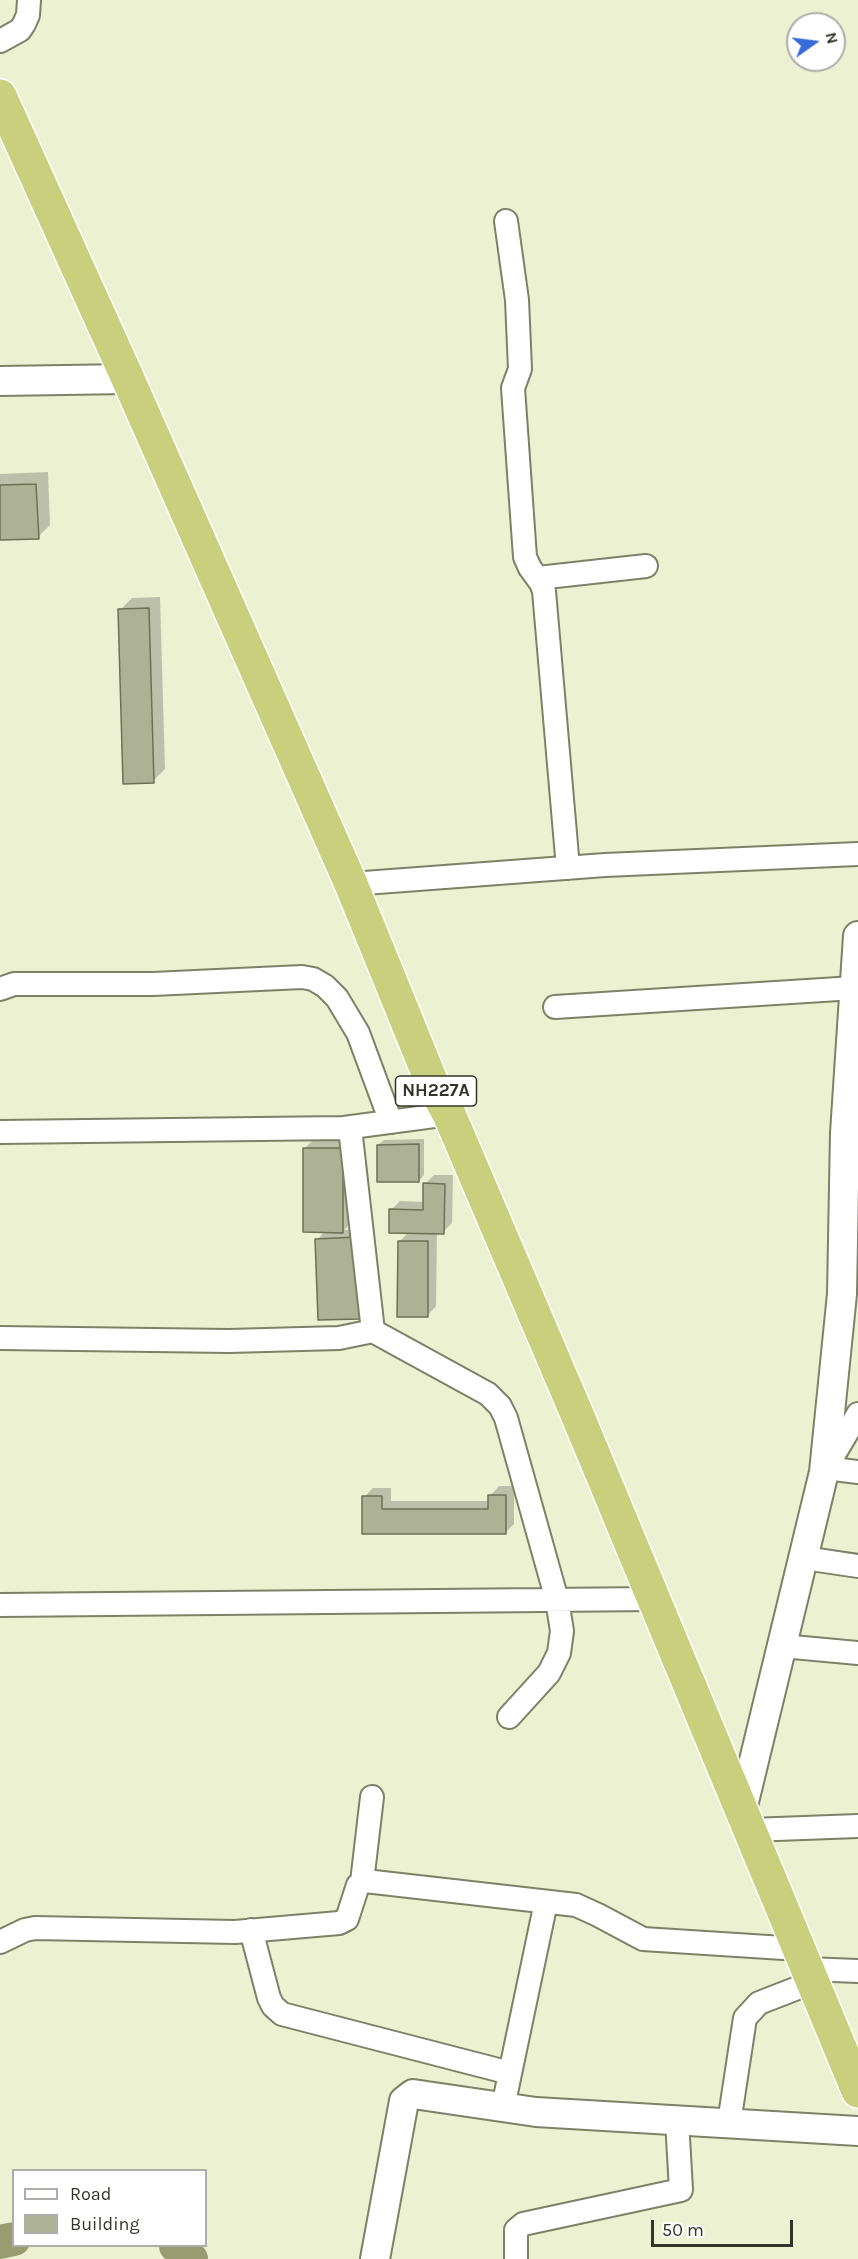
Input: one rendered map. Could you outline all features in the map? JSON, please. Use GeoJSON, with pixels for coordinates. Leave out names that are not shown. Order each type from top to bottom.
{"type":"FeatureCollection","features":[{"type":"Feature","properties":{"kind":"highway","name":"NH227A"},"geometry":{"type":"LineString","coordinates":[[0,96],[351,884],[432,1083],[449,1114],[654,1599],[858,2091]]}},
{"type":"Feature","properties":{"kind":"street"},"geometry":{"type":"LineString","coordinates":[[0,41],[20,30],[28,15],[29,0]]}},
{"type":"Feature","properties":{"kind":"street"},"geometry":{"type":"LineString","coordinates":[[506,220],[517,300],[520,369],[513,388],[525,557],[544,591],[568,868]]}},
{"type":"Feature","properties":{"kind":"street"},"geometry":{"type":"LineString","coordinates":[[0,381],[128,379]]}},
{"type":"Feature","properties":{"kind":"street"},"geometry":{"type":"LineString","coordinates":[[537,578],[646,566]]}},
{"type":"Feature","properties":{"kind":"street"},"geometry":{"type":"LineString","coordinates":[[351,884],[568,868],[858,854]]}},
{"type":"Feature","properties":{"kind":"street"},"geometry":{"type":"LineString","coordinates":[[858,936],[845,1132],[850,1242],[842,1294],[825,1470],[782,1646],[746,1820],[858,1826]]}},
{"type":"Feature","properties":{"kind":"street"},"geometry":{"type":"LineString","coordinates":[[0,989],[14,984],[153,984],[303,977],[313,979],[325,986],[337,998],[358,1033],[391,1122]]}},
{"type":"Feature","properties":{"kind":"street"},"geometry":{"type":"LineString","coordinates":[[555,1007],[854,988]]}},
{"type":"Feature","properties":{"kind":"street"},"geometry":{"type":"LineString","coordinates":[[0,1132],[351,1128],[449,1114]]}},
{"type":"Feature","properties":{"kind":"street"},"geometry":{"type":"LineString","coordinates":[[351,1128],[373,1331]]}},
{"type":"Feature","properties":{"kind":"street"},"geometry":{"type":"LineString","coordinates":[[0,1338],[229,1341],[339,1338],[373,1331],[488,1394],[500,1406],[506,1418],[558,1600],[562,1631],[559,1653],[549,1673],[509,1717]]}},
{"type":"Feature","properties":{"kind":"street"},"geometry":{"type":"LineString","coordinates":[[825,1470],[858,1414]]}},
{"type":"Feature","properties":{"kind":"street"},"geometry":{"type":"LineString","coordinates":[[825,1470],[858,1472]]}},
{"type":"Feature","properties":{"kind":"street"},"geometry":{"type":"LineString","coordinates":[[804,1558],[858,1566]]}},
{"type":"Feature","properties":{"kind":"street"},"geometry":{"type":"LineString","coordinates":[[0,1605],[654,1599]]}},
{"type":"Feature","properties":{"kind":"street"},"geometry":{"type":"LineString","coordinates":[[782,1646],[858,1653]]}},
{"type":"Feature","properties":{"kind":"street"},"geometry":{"type":"LineString","coordinates":[[0,1942],[35,1928],[235,1932],[343,1922],[349,1915],[358,1885],[362,1882],[372,1797]]}},
{"type":"Feature","properties":{"kind":"street"},"geometry":{"type":"LineString","coordinates":[[362,1882],[576,1905],[644,1939],[806,1967],[858,1971]]}},
{"type":"Feature","properties":{"kind":"street"},"geometry":{"type":"LineString","coordinates":[[503,2107],[546,1902]]}},
{"type":"Feature","properties":{"kind":"street"},"geometry":{"type":"LineString","coordinates":[[251,1930],[269,1998],[273,2006],[282,2014],[510,2073]]}},
{"type":"Feature","properties":{"kind":"street"},"geometry":{"type":"LineString","coordinates":[[729,2123],[745,2018],[759,2003],[806,1967]]}},
{"type":"Feature","properties":{"kind":"street"},"geometry":{"type":"LineString","coordinates":[[375,2259],[404,2102],[408,2097],[419,2094],[536,2112],[858,2131]]}},
{"type":"Feature","properties":{"kind":"street"},"geometry":{"type":"LineString","coordinates":[[516,2259],[516,2230],[523,2224],[681,2190],[677,2120]]}},
{"type":"Feature","properties":{"kind":"building"},"geometry":{"type":"Polygon","coordinates":[[[36,484],[39,539],[0,540],[0,485],[36,484]]]}},
{"type":"Feature","properties":{"kind":"building"},"geometry":{"type":"Polygon","coordinates":[[[149,608],[154,783],[123,784],[118,609],[149,608]]]}},
{"type":"Feature","properties":{"kind":"building"},"geometry":{"type":"Polygon","coordinates":[[[419,1144],[419,1182],[377,1182],[377,1145],[419,1144]]]}},
{"type":"Feature","properties":{"kind":"building"},"geometry":{"type":"Polygon","coordinates":[[[303,1148],[343,1148],[343,1233],[303,1232],[303,1148]]]}},
{"type":"Feature","properties":{"kind":"building"},"geometry":{"type":"Polygon","coordinates":[[[423,1183],[445,1184],[444,1234],[389,1233],[389,1209],[423,1210],[423,1183]]]}},
{"type":"Feature","properties":{"kind":"building"},"geometry":{"type":"Polygon","coordinates":[[[357,1237],[360,1319],[318,1320],[315,1239],[357,1237]]]}},
{"type":"Feature","properties":{"kind":"building"},"geometry":{"type":"Polygon","coordinates":[[[398,1241],[428,1241],[428,1317],[397,1317],[398,1241]]]}},
{"type":"Feature","properties":{"kind":"building"},"geometry":{"type":"Polygon","coordinates":[[[488,1495],[506,1495],[506,1534],[362,1534],[362,1496],[382,1496],[382,1509],[488,1509],[488,1495]]]}},
{"type":"Feature","properties":{"kind":"waterway"},"geometry":{"type":"LineString","coordinates":[[0,2242],[12,2239]]}},
{"type":"Feature","properties":{"kind":"waterway"},"geometry":{"type":"LineString","coordinates":[[177,2247],[191,2259]]}}]}
